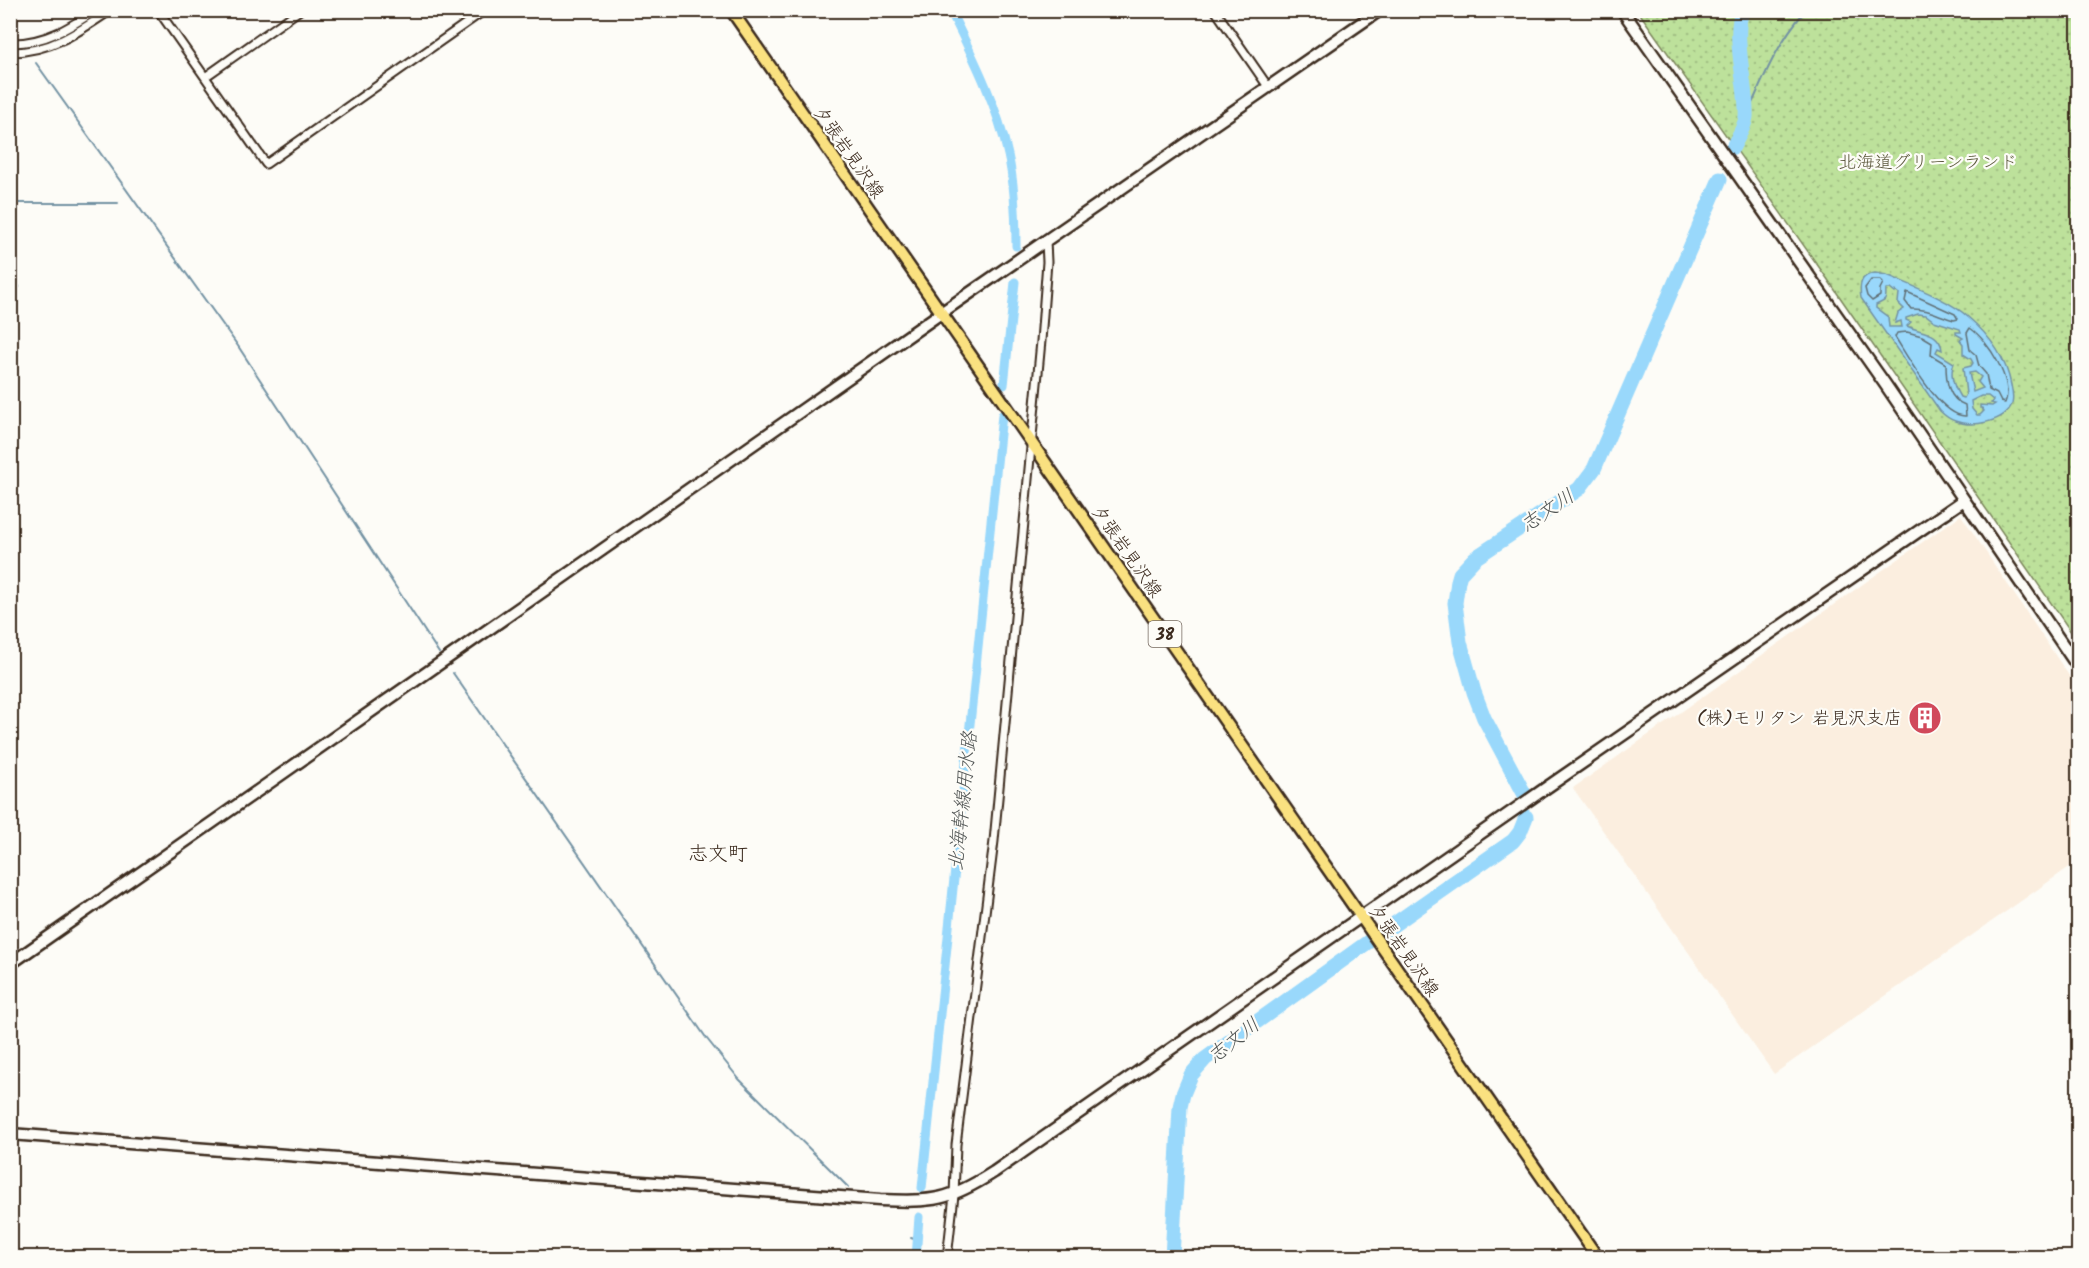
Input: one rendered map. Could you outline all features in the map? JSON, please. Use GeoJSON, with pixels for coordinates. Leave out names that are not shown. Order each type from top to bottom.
{"type":"FeatureCollection","features":[{"type":"Feature","properties":{"kind":"main road","name":"夕張岩見沢線"},"geometry":{"type":"LineString","coordinates":[[731,10],[1598,1257]]}},
{"type":"Feature","properties":{"kind":"street"},"geometry":{"type":"LineString","coordinates":[[10,43],[49,38],[73,26],[96,10]]}},
{"type":"Feature","properties":{"kind":"street"},"geometry":{"type":"LineString","coordinates":[[10,52],[31,51],[62,42],[111,10]]}},
{"type":"Feature","properties":{"kind":"street"},"geometry":{"type":"LineString","coordinates":[[158,10],[266,164],[484,10]]}},
{"type":"Feature","properties":{"kind":"street"},"geometry":{"type":"LineString","coordinates":[[205,77],[300,10]]}},
{"type":"Feature","properties":{"kind":"street"},"geometry":{"type":"LineString","coordinates":[[1215,10],[1269,88]]}},
{"type":"Feature","properties":{"kind":"street"},"geometry":{"type":"LineString","coordinates":[[10,964],[941,313],[1380,10]]}},
{"type":"Feature","properties":{"kind":"street"},"geometry":{"type":"LineString","coordinates":[[1622,10],[2079,667]]}},
{"type":"Feature","properties":{"kind":"street"},"geometry":{"type":"LineString","coordinates":[[946,1257],[954,1195],[956,1145],[994,841],[1041,341],[1047,262],[1046,241]]}},
{"type":"Feature","properties":{"kind":"street"},"geometry":{"type":"LineString","coordinates":[[10,1134],[880,1200],[923,1201],[954,1195],[994,1172],[1964,500]]}},
{"type":"Feature","properties":{"kind":"shaded area"},"geometry":{"type":"Polygon","coordinates":[[[1961,515],[2078,689],[2078,861],[1774,1074],[1573,788],[1961,515]]]}},
{"type":"Feature","properties":{"kind":"green space","name":"北海道グリーンランド"},"geometry":{"type":"Polygon","coordinates":[[[1638,11],[2078,11],[2078,642],[1826,277],[1638,11]]]}},
{"type":"Feature","properties":{"kind":"water"},"geometry":{"type":"Polygon","coordinates":[[[1870,274],[1887,275],[1929,293],[1951,305],[1976,324],[1996,348],[2009,375],[2012,404],[2003,415],[1987,422],[1970,424],[1953,420],[1940,411],[1861,298],[1860,289],[1863,278],[1870,274]],[[1886,289],[1886,299],[1876,305],[1876,308],[1888,317],[1889,327],[1902,327],[1901,321],[1895,323],[1898,313],[1904,309],[1898,303],[1899,293],[1886,289]],[[1918,314],[1906,318],[1911,322],[1907,326],[1938,339],[1942,350],[1938,348],[1936,352],[1954,363],[1953,381],[1960,397],[1964,398],[1966,394],[1963,368],[1973,363],[1963,354],[1963,344],[1960,340],[1963,338],[1956,334],[1956,332],[1961,332],[1960,329],[1934,321],[1926,315],[1918,314]],[[1975,372],[1969,373],[1973,392],[1983,388],[1978,382],[1981,377],[1975,372]],[[1981,396],[1971,401],[1972,409],[1977,415],[1984,411],[1980,405],[1995,404],[1991,403],[1993,400],[1988,396],[1981,396]]]}},
{"type":"Feature","properties":{"kind":"waterway","name":"北海幹線用水路"},"geometry":{"type":"LineString","coordinates":[[950,10],[984,81],[998,117],[1014,189],[1016,246]]}},
{"type":"Feature","properties":{"kind":"waterway","name":"志文川"},"geometry":{"type":"LineString","coordinates":[[1733,147],[1743,129],[1746,117],[1739,47],[1740,20],[1743,10]]}},
{"type":"Feature","properties":{"kind":"waterway"},"geometry":{"type":"LineString","coordinates":[[1745,120],[1778,49],[1806,10]]}},
{"type":"Feature","properties":{"kind":"waterway"},"geometry":{"type":"LineString","coordinates":[[36,63],[238,346],[439,653]]}},
{"type":"Feature","properties":{"kind":"waterway","name":"志文川"},"geometry":{"type":"LineString","coordinates":[[1525,795],[1484,718],[1474,692],[1460,642],[1455,603],[1460,574],[1475,558],[1579,489],[1594,469],[1720,179]]}},
{"type":"Feature","properties":{"kind":"waterway"},"geometry":{"type":"LineString","coordinates":[[10,203],[118,203]]}},
{"type":"Feature","properties":{"kind":"waterway"},"geometry":{"type":"LineString","coordinates":[[10,271],[19,287]]}},
{"type":"Feature","properties":{"kind":"waterway","name":"北海幹線用水路"},"geometry":{"type":"LineString","coordinates":[[1004,385],[1015,282]]}},
{"type":"Feature","properties":{"kind":"waterway","name":"北海幹線用水路"},"geometry":{"type":"LineString","coordinates":[[922,1188],[1002,415]]}},
{"type":"Feature","properties":{"kind":"waterway"},"geometry":{"type":"LineString","coordinates":[[453,673],[707,1039],[739,1079],[848,1187]]}},
{"type":"Feature","properties":{"kind":"waterway","name":"志文川"},"geometry":{"type":"LineString","coordinates":[[1383,932],[1513,841],[1520,832],[1526,817]]}},
{"type":"Feature","properties":{"kind":"waterway","name":"志文川"},"geometry":{"type":"LineString","coordinates":[[1172,1258],[1180,1107],[1191,1075],[1205,1059],[1368,942]]}},
{"type":"Feature","properties":{"kind":"waterway","name":"北海幹線用水路"},"geometry":{"type":"LineString","coordinates":[[916,1258],[919,1217]]}},
{"type":"Feature","properties":{"kind":"waterway","name":"北海幹線用水路"},"geometry":{"type":"LineString","coordinates":[[911,1238],[917,1240]]}},
{"type":"Feature","properties":{"kind":"place","name":"(株)モリタン 岩見沢支店"},"geometry":{"type":"Point","coordinates":[1925,718]}},
{"type":"Feature","properties":{"kind":"district","name":"志文町"},"geometry":{"type":"Point","coordinates":[718,853]}}]}
